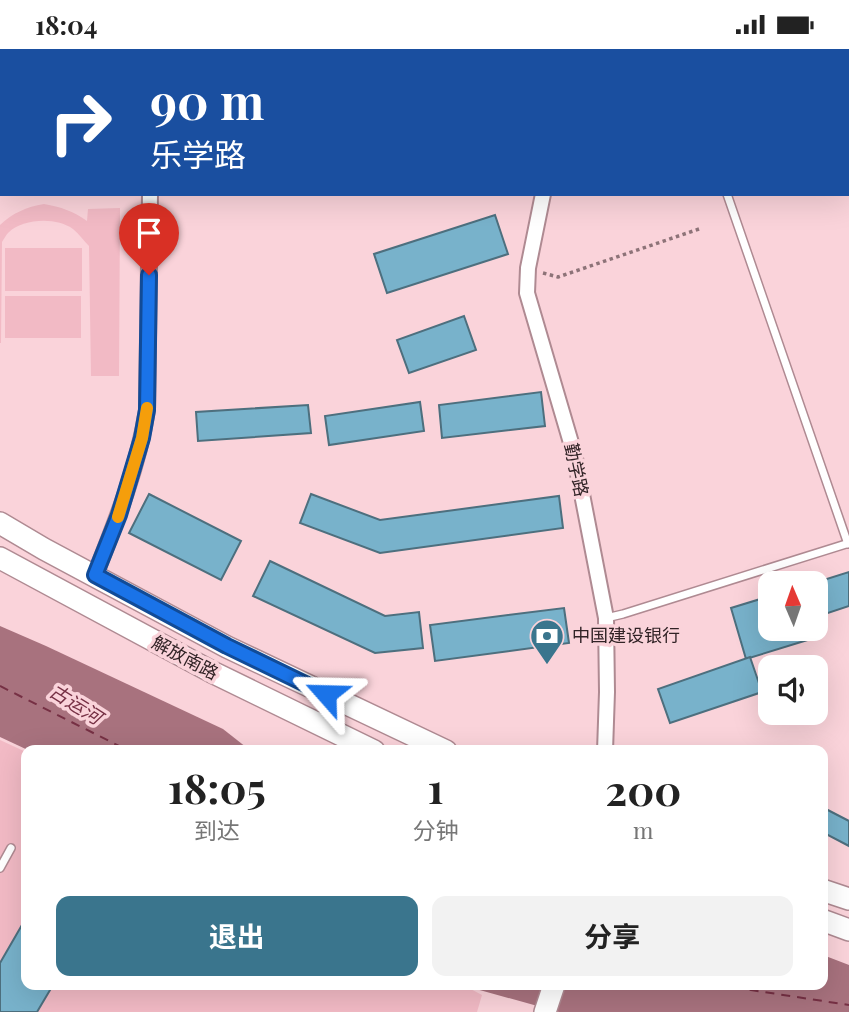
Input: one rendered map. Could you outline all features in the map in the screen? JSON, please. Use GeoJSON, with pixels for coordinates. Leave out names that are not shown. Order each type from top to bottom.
{"type":"FeatureCollection","features":[{"type":"Feature","properties":{"kind":"main road","name":"解放南路"},"geometry":{"type":"LineString","coordinates":[[0,523],[227,646],[433,745]]}},
{"type":"Feature","properties":{"kind":"main road","name":"解放南路"},"geometry":{"type":"LineString","coordinates":[[0,558],[212,672],[362,745]]}},
{"type":"Feature","properties":{"kind":"main road"},"geometry":{"type":"LineString","coordinates":[[828,892],[849,899]]}},
{"type":"Feature","properties":{"kind":"main road"},"geometry":{"type":"LineString","coordinates":[[828,923],[849,930]]}},
{"type":"Feature","properties":{"kind":"main road"},"geometry":{"type":"LineString","coordinates":[[545,1012],[552,990]]}},
{"type":"Feature","properties":{"kind":"street"},"geometry":{"type":"LineString","coordinates":[[95,575],[131,477],[147,410],[150,196]]}},
{"type":"Feature","properties":{"kind":"street","name":"勤学路"},"geometry":{"type":"LineString","coordinates":[[543,196],[528,268],[527,293],[574,453],[606,618],[605,745]]}},
{"type":"Feature","properties":{"kind":"lane"},"geometry":{"type":"LineString","coordinates":[[606,618],[848,543],[728,196]]}},
{"type":"Feature","properties":{"kind":"lane"},"geometry":{"type":"LineString","coordinates":[[0,868],[11,848]]}},
{"type":"Feature","properties":{"kind":"path"},"geometry":{"type":"LineString","coordinates":[[528,268],[558,278],[702,228]]}},
{"type":"Feature","properties":{"kind":"shaded area"},"geometry":{"type":"Polygon","coordinates":[[[44,204],[67,210],[87,221],[88,209],[120,208],[119,376],[91,376],[89,246],[73,229],[58,222],[22,224],[8,233],[2,242],[0,343],[0,225],[20,211],[44,204]]]}},
{"type":"Feature","properties":{"kind":"shaded area"},"geometry":{"type":"Polygon","coordinates":[[[5,248],[82,248],[82,291],[5,291],[5,248]]]}},
{"type":"Feature","properties":{"kind":"shaded area"},"geometry":{"type":"Polygon","coordinates":[[[5,296],[81,296],[81,338],[5,338],[5,296]]]}},
{"type":"Feature","properties":{"kind":"shaded area"},"geometry":{"type":"Polygon","coordinates":[[[0,740],[21,750],[21,990],[472,990],[482,995],[477,1012],[0,1012],[0,740]]]}},
{"type":"Feature","properties":{"kind":"water","name":"古运河"},"geometry":{"type":"Polygon","coordinates":[[[0,626],[223,729],[243,745],[21,747],[0,737],[0,626]]]}},
{"type":"Feature","properties":{"kind":"water"},"geometry":{"type":"Polygon","coordinates":[[[828,957],[849,965],[849,1012],[559,1012],[480,990],[828,990],[828,957]]]}},
{"type":"Feature","properties":{"kind":"building"},"geometry":{"type":"Polygon","coordinates":[[[495,215],[508,254],[387,293],[374,254],[495,215]]]}},
{"type":"Feature","properties":{"kind":"building"},"geometry":{"type":"Polygon","coordinates":[[[464,316],[476,350],[409,373],[397,340],[464,316]]]}},
{"type":"Feature","properties":{"kind":"building"},"geometry":{"type":"Polygon","coordinates":[[[541,392],[545,426],[442,438],[439,405],[541,392]]]}},
{"type":"Feature","properties":{"kind":"building"},"geometry":{"type":"Polygon","coordinates":[[[420,402],[424,431],[329,445],[325,416],[420,402]]]}},
{"type":"Feature","properties":{"kind":"building"},"geometry":{"type":"Polygon","coordinates":[[[308,405],[311,433],[198,441],[196,412],[308,405]]]}},
{"type":"Feature","properties":{"kind":"building"},"geometry":{"type":"Polygon","coordinates":[[[149,494],[241,541],[221,580],[129,533],[149,494]]]}},
{"type":"Feature","properties":{"kind":"building"},"geometry":{"type":"Polygon","coordinates":[[[311,494],[380,520],[559,496],[563,528],[380,553],[300,523],[311,494]]]}},
{"type":"Feature","properties":{"kind":"building"},"geometry":{"type":"Polygon","coordinates":[[[270,561],[385,616],[419,612],[423,648],[375,653],[253,596],[270,561]]]}},
{"type":"Feature","properties":{"kind":"building"},"geometry":{"type":"Polygon","coordinates":[[[849,572],[849,606],[828,613],[828,579],[849,572]]]}},
{"type":"Feature","properties":{"kind":"building"},"geometry":{"type":"Polygon","coordinates":[[[758,600],[758,641],[804,641],[746,659],[731,608],[758,600]]]}},
{"type":"Feature","properties":{"kind":"building"},"geometry":{"type":"Polygon","coordinates":[[[564,608],[569,643],[435,661],[430,625],[564,608]]]}},
{"type":"Feature","properties":{"kind":"building"},"geometry":{"type":"Polygon","coordinates":[[[750,657],[758,680],[758,693],[670,723],[658,689],[750,657]]]}},
{"type":"Feature","properties":{"kind":"building"},"geometry":{"type":"Polygon","coordinates":[[[828,810],[849,821],[849,846],[828,835],[828,810]]]}},
{"type":"Feature","properties":{"kind":"building"},"geometry":{"type":"Polygon","coordinates":[[[21,927],[21,990],[50,990],[37,1012],[0,1012],[0,963],[21,927]]]}},
{"type":"Feature","properties":{"kind":"ferry route"},"geometry":{"type":"LineString","coordinates":[[0,686],[117,745]]}},
{"type":"Feature","properties":{"kind":"ferry route"},"geometry":{"type":"LineString","coordinates":[[751,990],[849,1005]]}},
{"type":"Feature","properties":{"kind":"slow traffic"},"geometry":{"type":"LineString","coordinates":[[118,517],[142,438],[147,408]]}},
{"type":"Feature","properties":{"kind":"place","name":"中国建设银行"},"geometry":{"type":"Point","coordinates":[547,666]}},
{"type":"Feature","properties":{"kind":"route"},"geometry":{"type":"LineString","coordinates":[[149,275],[147,410],[142,438],[119,515],[95,575],[227,646],[326,694]]}}]}
